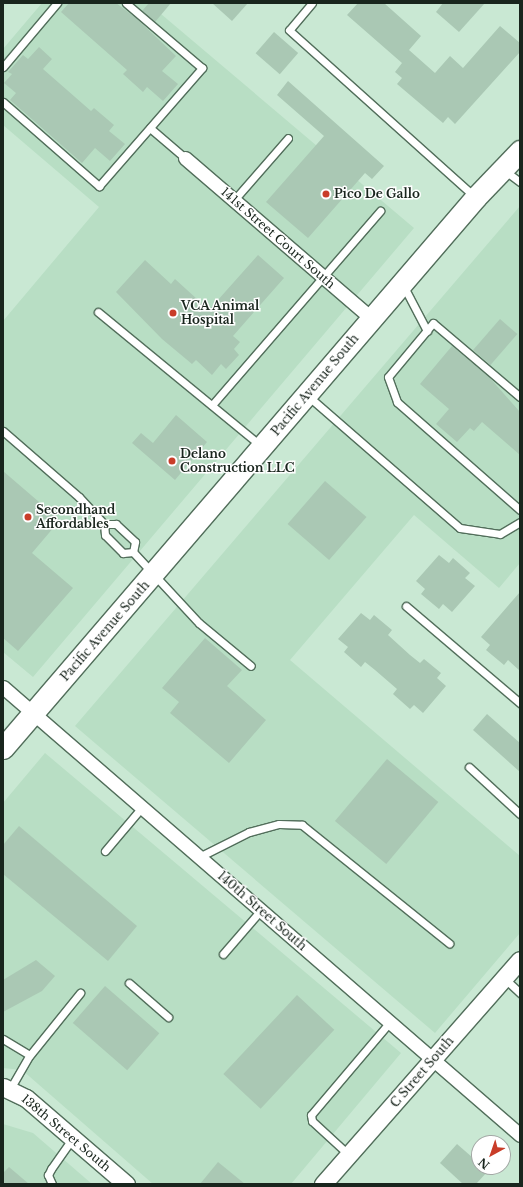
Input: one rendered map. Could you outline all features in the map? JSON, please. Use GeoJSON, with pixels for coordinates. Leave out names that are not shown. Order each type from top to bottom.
{"type":"FeatureCollection","features":[{"type":"Feature","properties":{"kind":"main road","name":"Pacific Avenue South"},"geometry":{"type":"LineString","coordinates":[[3,748],[155,575],[371,318],[476,197],[520,151]]}},
{"type":"Feature","properties":{"kind":"street","name":"141st Street Court South"},"geometry":{"type":"LineString","coordinates":[[185,158],[371,318]]}},
{"type":"Feature","properties":{"kind":"street","name":"140th Street South"},"geometry":{"type":"LineString","coordinates":[[3,687],[520,1135]]}},
{"type":"Feature","properties":{"kind":"street","name":"C Street South"},"geometry":{"type":"LineString","coordinates":[[323,1184],[520,960]]}},
{"type":"Feature","properties":{"kind":"street","name":"138th Street South"},"geometry":{"type":"LineString","coordinates":[[7,1088],[73,1138],[126,1184]]}},
{"type":"Feature","properties":{"kind":"lane"},"geometry":{"type":"LineString","coordinates":[[3,67],[57,3]]}},
{"type":"Feature","properties":{"kind":"lane"},"geometry":{"type":"LineString","coordinates":[[3,102],[99,186],[202,68],[126,3]]}},
{"type":"Feature","properties":{"kind":"lane"},"geometry":{"type":"LineString","coordinates":[[312,3],[289,30],[476,197]]}},
{"type":"Feature","properties":{"kind":"lane"},"geometry":{"type":"LineString","coordinates":[[150,128],[185,158]]}},
{"type":"Feature","properties":{"kind":"lane"},"geometry":{"type":"LineString","coordinates":[[234,200],[288,138]]}},
{"type":"Feature","properties":{"kind":"lane"},"geometry":{"type":"LineString","coordinates":[[503,170],[520,182]]}},
{"type":"Feature","properties":{"kind":"lane"},"geometry":{"type":"LineString","coordinates":[[212,405],[380,212]]}},
{"type":"Feature","properties":{"kind":"lane"},"geometry":{"type":"LineString","coordinates":[[402,283],[427,331]]}},
{"type":"Feature","properties":{"kind":"lane"},"geometry":{"type":"LineString","coordinates":[[98,312],[262,447]]}},
{"type":"Feature","properties":{"kind":"lane"},"geometry":{"type":"LineString","coordinates":[[520,397],[433,323],[388,377],[397,402],[520,510]]}},
{"type":"Feature","properties":{"kind":"lane"},"geometry":{"type":"LineString","coordinates":[[306,395],[460,528],[500,534],[520,522]]}},
{"type":"Feature","properties":{"kind":"lane"},"geometry":{"type":"LineString","coordinates":[[3,431],[79,497],[104,524],[105,535],[122,553],[133,552]]}},
{"type":"Feature","properties":{"kind":"lane"},"geometry":{"type":"LineString","coordinates":[[104,524],[116,524],[135,542],[133,552]]}},
{"type":"Feature","properties":{"kind":"lane"},"geometry":{"type":"LineString","coordinates":[[133,552],[199,624],[251,666]]}},
{"type":"Feature","properties":{"kind":"lane"},"geometry":{"type":"LineString","coordinates":[[406,606],[520,702]]}},
{"type":"Feature","properties":{"kind":"lane"},"geometry":{"type":"LineString","coordinates":[[469,767],[520,814]]}},
{"type":"Feature","properties":{"kind":"lane"},"geometry":{"type":"LineString","coordinates":[[105,851],[142,807]]}},
{"type":"Feature","properties":{"kind":"lane"},"geometry":{"type":"LineString","coordinates":[[199,857],[249,832],[279,824],[302,825],[449,943]]}},
{"type":"Feature","properties":{"kind":"lane"},"geometry":{"type":"LineString","coordinates":[[223,954],[261,910]]}},
{"type":"Feature","properties":{"kind":"lane"},"geometry":{"type":"LineString","coordinates":[[504,978],[520,993]]}},
{"type":"Feature","properties":{"kind":"lane"},"geometry":{"type":"LineString","coordinates":[[129,983],[168,1017]]}},
{"type":"Feature","properties":{"kind":"lane"},"geometry":{"type":"LineString","coordinates":[[7,1088],[30,1055],[80,993]]}},
{"type":"Feature","properties":{"kind":"lane"},"geometry":{"type":"LineString","coordinates":[[349,1155],[312,1121],[311,1115],[390,1022]]}},
{"type":"Feature","properties":{"kind":"lane"},"geometry":{"type":"LineString","coordinates":[[3,1039],[30,1055]]}},
{"type":"Feature","properties":{"kind":"lane"},"geometry":{"type":"LineString","coordinates":[[52,1184],[48,1175],[50,1168],[73,1138]]}},
{"type":"Feature","properties":{"kind":"shaded area"},"geometry":{"type":"Polygon","coordinates":[[[42,3],[148,3],[414,228],[33,677],[3,652],[3,321],[99,207],[3,125],[3,49],[42,3]]]}},
{"type":"Feature","properties":{"kind":"shaded area"},"geometry":{"type":"Polygon","coordinates":[[[520,206],[520,563],[499,588],[414,515],[290,660],[520,856],[520,933],[435,1033],[75,726],[520,206]]]}},
{"type":"Feature","properties":{"kind":"shaded area"},"geometry":{"type":"Polygon","coordinates":[[[45,753],[401,1053],[291,1184],[153,1184],[22,1070],[3,1068],[3,803],[45,753]]]}},
{"type":"Feature","properties":{"kind":"shaded area"},"geometry":{"type":"Polygon","coordinates":[[[3,1124],[33,1133],[92,1184],[3,1184],[3,1124]]]}},
{"type":"Feature","properties":{"kind":"building"},"geometry":{"type":"Polygon","coordinates":[[[69,3],[116,3],[136,18],[176,56],[162,71],[178,84],[163,101],[147,87],[143,92],[123,74],[127,70],[61,12],[69,3]]]}},
{"type":"Feature","properties":{"kind":"building"},"geometry":{"type":"Polygon","coordinates":[[[149,3],[171,3],[155,22],[142,11],[149,3]]]}},
{"type":"Feature","properties":{"kind":"building"},"geometry":{"type":"Polygon","coordinates":[[[212,3],[248,3],[232,21],[212,3]]]}},
{"type":"Feature","properties":{"kind":"building"},"geometry":{"type":"Polygon","coordinates":[[[358,3],[384,3],[421,36],[409,50],[435,73],[450,56],[463,68],[500,26],[520,43],[520,52],[455,124],[448,117],[443,123],[397,84],[402,78],[395,72],[402,63],[347,15],[358,3]]]}},
{"type":"Feature","properties":{"kind":"building"},"geometry":{"type":"Polygon","coordinates":[[[443,3],[485,3],[459,32],[436,12],[443,3]]]}},
{"type":"Feature","properties":{"kind":"building"},"geometry":{"type":"Polygon","coordinates":[[[274,32],[298,53],[280,74],[256,53],[274,32]]]}},
{"type":"Feature","properties":{"kind":"building"},"geometry":{"type":"Polygon","coordinates":[[[39,47],[52,59],[43,69],[91,111],[94,108],[114,125],[109,131],[125,144],[110,161],[95,148],[82,163],[10,100],[16,93],[4,83],[12,74],[8,72],[23,55],[28,59],[39,47]]]}},
{"type":"Feature","properties":{"kind":"building"},"geometry":{"type":"Polygon","coordinates":[[[288,81],[384,166],[372,179],[365,173],[308,238],[266,202],[324,136],[277,95],[288,81]]]}},
{"type":"Feature","properties":{"kind":"building","name":"VCA Animal Hospital"},"geometry":{"type":"Polygon","coordinates":[[[258,255],[284,278],[233,336],[240,342],[234,349],[239,355],[226,369],[221,364],[212,375],[196,360],[192,364],[162,339],[116,292],[145,260],[171,284],[175,279],[209,310],[258,255]]]}},
{"type":"Feature","properties":{"kind":"building"},"geometry":{"type":"Polygon","coordinates":[[[500,319],[517,334],[490,365],[473,350],[500,319]]]}},
{"type":"Feature","properties":{"kind":"building"},"geometry":{"type":"Polygon","coordinates":[[[452,346],[489,377],[520,412],[520,455],[482,422],[474,431],[470,428],[457,442],[436,424],[449,409],[420,384],[452,346]]]}},
{"type":"Feature","properties":{"kind":"building","name":"Delano Construction LLC"},"geometry":{"type":"Polygon","coordinates":[[[176,415],[207,442],[175,480],[132,443],[141,433],[153,443],[176,415]]]}},
{"type":"Feature","properties":{"kind":"building"},"geometry":{"type":"Polygon","coordinates":[[[3,471],[60,520],[32,553],[73,588],[18,651],[3,638],[3,471]]]}},
{"type":"Feature","properties":{"kind":"building"},"geometry":{"type":"Polygon","coordinates":[[[325,481],[367,517],[329,560],[288,524],[325,481]]]}},
{"type":"Feature","properties":{"kind":"building"},"geometry":{"type":"Polygon","coordinates":[[[439,555],[449,563],[453,558],[470,573],[465,578],[475,586],[452,612],[443,604],[439,609],[421,594],[425,589],[416,581],[439,555]]]}},
{"type":"Feature","properties":{"kind":"building"},"geometry":{"type":"Polygon","coordinates":[[[520,592],[520,671],[508,660],[504,665],[486,650],[490,645],[481,637],[520,592]]]}},
{"type":"Feature","properties":{"kind":"building"},"geometry":{"type":"Polygon","coordinates":[[[361,613],[370,620],[374,615],[392,630],[388,635],[410,655],[420,663],[424,659],[441,673],[437,678],[446,686],[423,713],[414,705],[410,709],[393,694],[397,689],[365,662],[361,667],[344,652],[348,647],[338,639],[361,613]]]}},
{"type":"Feature","properties":{"kind":"building"},"geometry":{"type":"Polygon","coordinates":[[[205,638],[242,670],[227,686],[266,720],[229,763],[170,713],[179,702],[162,688],[205,638]]]}},
{"type":"Feature","properties":{"kind":"building"},"geometry":{"type":"Polygon","coordinates":[[[487,714],[520,743],[520,772],[473,730],[487,714]]]}},
{"type":"Feature","properties":{"kind":"building"},"geometry":{"type":"Polygon","coordinates":[[[387,759],[438,802],[386,864],[335,821],[387,759]]]}},
{"type":"Feature","properties":{"kind":"building"},"geometry":{"type":"Polygon","coordinates":[[[19,826],[137,926],[108,961],[3,874],[3,845],[19,826]]]}},
{"type":"Feature","properties":{"kind":"building"},"geometry":{"type":"Polygon","coordinates":[[[36,960],[55,976],[42,991],[3,1012],[3,980],[36,960]]]}},
{"type":"Feature","properties":{"kind":"building"},"geometry":{"type":"Polygon","coordinates":[[[105,986],[159,1033],[127,1070],[73,1023],[105,986]]]}},
{"type":"Feature","properties":{"kind":"building"},"geometry":{"type":"Polygon","coordinates":[[[297,995],[334,1030],[261,1109],[223,1074],[297,995]]]}},
{"type":"Feature","properties":{"kind":"building"},"geometry":{"type":"Polygon","coordinates":[[[457,1144],[471,1156],[471,1175],[484,1175],[476,1184],[463,1184],[440,1163],[457,1144]]]}},
{"type":"Feature","properties":{"kind":"building"},"geometry":{"type":"Polygon","coordinates":[[[218,1162],[245,1184],[200,1184],[218,1162]]]}},
{"type":"Feature","properties":{"kind":"building"},"geometry":{"type":"Polygon","coordinates":[[[9,1167],[29,1184],[3,1184],[3,1173],[9,1167]]]}},
{"type":"Feature","properties":{"kind":"place","name":"Pico De Gallo"},"geometry":{"type":"Point","coordinates":[326,194]}},
{"type":"Feature","properties":{"kind":"place","name":"VCA Animal Hospital"},"geometry":{"type":"Point","coordinates":[173,313]}},
{"type":"Feature","properties":{"kind":"place","name":"Delano Construction LLC"},"geometry":{"type":"Point","coordinates":[172,461]}},
{"type":"Feature","properties":{"kind":"place","name":"Secondhand Affordables"},"geometry":{"type":"Point","coordinates":[28,517]}}]}
